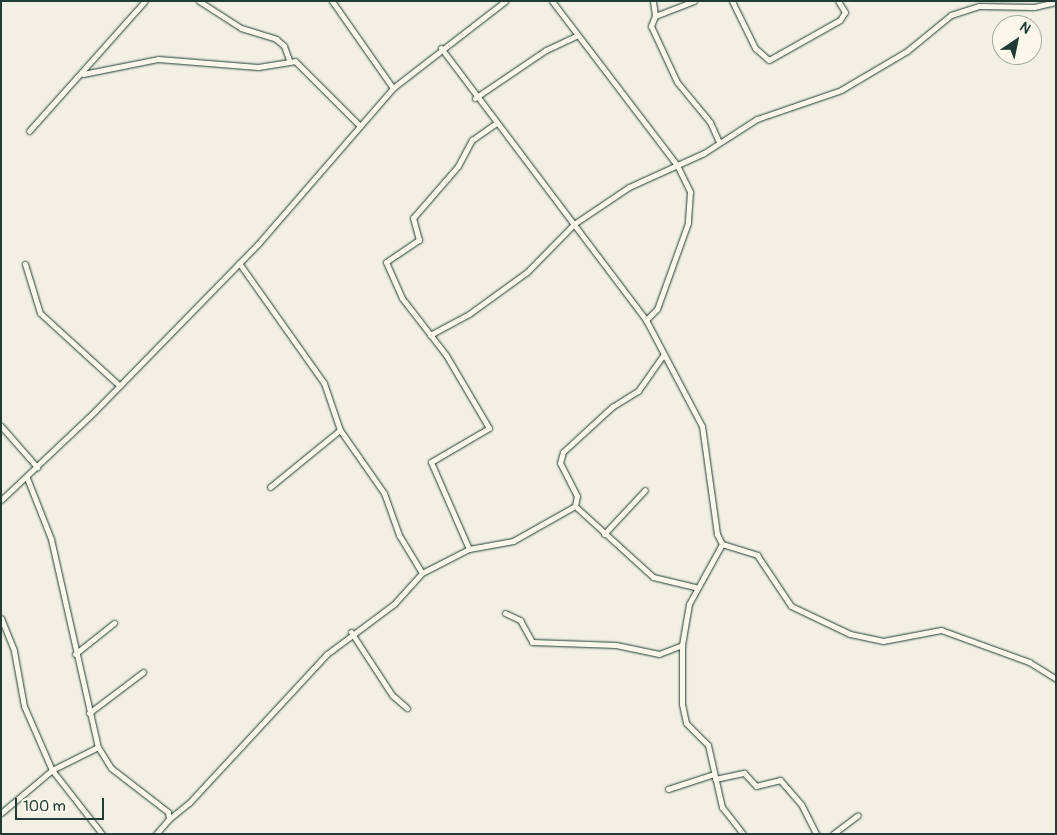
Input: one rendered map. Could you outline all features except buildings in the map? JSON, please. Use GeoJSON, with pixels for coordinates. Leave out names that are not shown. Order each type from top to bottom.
{"type":"FeatureCollection","features":[{"type":"Feature","properties":{"kind":"street"},"geometry":{"type":"LineString","coordinates":[[29,131],[82,74],[145,1]]}},
{"type":"Feature","properties":{"kind":"street"},"geometry":{"type":"LineString","coordinates":[[199,1],[241,28],[276,39],[284,46],[289,60]]}},
{"type":"Feature","properties":{"kind":"street"},"geometry":{"type":"LineString","coordinates":[[332,1],[393,88]]}},
{"type":"Feature","properties":{"kind":"street"},"geometry":{"type":"LineString","coordinates":[[1,500],[27,478],[120,386],[239,263],[393,88],[441,48],[505,1]]}},
{"type":"Feature","properties":{"kind":"street"},"geometry":{"type":"LineString","coordinates":[[552,1],[576,36],[677,164],[690,192],[688,223],[657,309],[646,320]]}},
{"type":"Feature","properties":{"kind":"street"},"geometry":{"type":"LineString","coordinates":[[652,1],[655,16],[651,26],[665,61],[710,122],[718,140]]}},
{"type":"Feature","properties":{"kind":"street"},"geometry":{"type":"LineString","coordinates":[[655,16],[694,1]]}},
{"type":"Feature","properties":{"kind":"street"},"geometry":{"type":"LineString","coordinates":[[732,1],[755,48],[769,60],[840,20],[845,12],[838,1]]}},
{"type":"Feature","properties":{"kind":"street"},"geometry":{"type":"LineString","coordinates":[[430,335],[469,314],[527,272],[574,224],[629,186],[704,153],[718,140],[774,112],[842,90],[967,8],[1034,8],[1056,2]]}},
{"type":"Feature","properties":{"kind":"street"},"geometry":{"type":"LineString","coordinates":[[475,98],[546,50],[576,36]]}},
{"type":"Feature","properties":{"kind":"street"},"geometry":{"type":"LineString","coordinates":[[441,48],[475,98],[574,224],[646,320],[702,426],[717,534],[722,544],[757,556],[791,606],[850,634],[883,641],[941,630],[1029,662],[1056,679]]}},
{"type":"Feature","properties":{"kind":"street"},"geometry":{"type":"LineString","coordinates":[[82,74],[158,59],[258,67],[296,60],[305,75],[360,126]]}},
{"type":"Feature","properties":{"kind":"street"},"geometry":{"type":"LineString","coordinates":[[469,549],[431,462],[489,428],[430,335],[402,298],[386,262],[419,240],[414,218],[458,166],[472,140],[496,123]]}},
{"type":"Feature","properties":{"kind":"street"},"geometry":{"type":"LineString","coordinates":[[239,263],[324,383],[340,430],[384,493],[399,535],[422,573]]}},
{"type":"Feature","properties":{"kind":"street"},"geometry":{"type":"LineString","coordinates":[[25,264],[40,313],[120,386]]}},
{"type":"Feature","properties":{"kind":"street"},"geometry":{"type":"LineString","coordinates":[[156,834],[169,819],[178,814],[351,632],[394,604],[422,573],[469,549],[513,542],[575,506],[577,496],[560,463],[563,452],[638,391],[664,354]]}},
{"type":"Feature","properties":{"kind":"street"},"geometry":{"type":"LineString","coordinates":[[1,426],[37,467]]}},
{"type":"Feature","properties":{"kind":"street"},"geometry":{"type":"LineString","coordinates":[[270,487],[340,430]]}},
{"type":"Feature","properties":{"kind":"street"},"geometry":{"type":"LineString","coordinates":[[27,478],[51,539],[75,654],[98,747],[110,768],[162,805],[169,819]]}},
{"type":"Feature","properties":{"kind":"street"},"geometry":{"type":"LineString","coordinates":[[604,534],[644,490]]}},
{"type":"Feature","properties":{"kind":"street"},"geometry":{"type":"LineString","coordinates":[[575,506],[653,577],[696,587]]}},
{"type":"Feature","properties":{"kind":"street"},"geometry":{"type":"LineString","coordinates":[[722,544],[696,587],[682,645],[682,704],[686,723],[708,745],[722,807],[743,834]]}},
{"type":"Feature","properties":{"kind":"street"},"geometry":{"type":"LineString","coordinates":[[505,614],[520,620],[532,642],[616,645],[659,654],[682,645]]}},
{"type":"Feature","properties":{"kind":"street"},"geometry":{"type":"LineString","coordinates":[[1,618],[14,651],[24,706],[52,770],[102,834]]}},
{"type":"Feature","properties":{"kind":"street"},"geometry":{"type":"LineString","coordinates":[[75,654],[114,623]]}},
{"type":"Feature","properties":{"kind":"street"},"geometry":{"type":"LineString","coordinates":[[351,632],[392,695],[407,708]]}},
{"type":"Feature","properties":{"kind":"street"},"geometry":{"type":"LineString","coordinates":[[89,713],[143,672]]}},
{"type":"Feature","properties":{"kind":"street"},"geometry":{"type":"LineString","coordinates":[[1,812],[52,770],[98,747]]}},
{"type":"Feature","properties":{"kind":"street"},"geometry":{"type":"LineString","coordinates":[[668,789],[714,777],[744,774],[756,786],[780,780],[801,804],[816,834]]}},
{"type":"Feature","properties":{"kind":"street"},"geometry":{"type":"LineString","coordinates":[[833,834],[858,815]]}}]}
